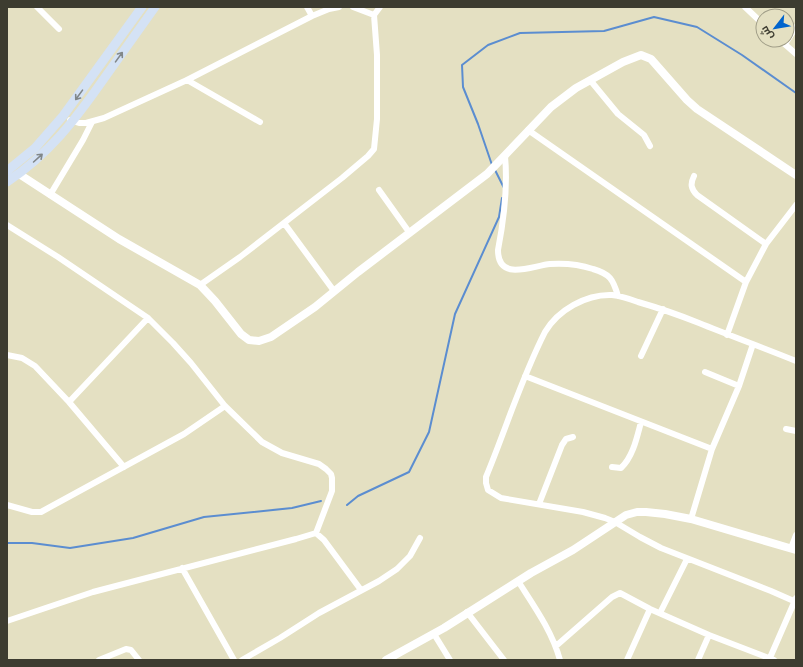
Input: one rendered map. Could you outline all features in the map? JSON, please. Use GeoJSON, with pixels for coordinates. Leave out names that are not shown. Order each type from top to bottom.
{"type":"FeatureCollection","features":[{"type":"Feature","properties":{"kind":"main road"},"geometry":{"type":"LineString","coordinates":[[7,171],[35,148],[63,116],[142,7]]}},
{"type":"Feature","properties":{"kind":"main road"},"geometry":{"type":"LineString","coordinates":[[7,182],[19,174],[53,144],[73,122],[155,7]]}},
{"type":"Feature","properties":{"kind":"street"},"geometry":{"type":"LineString","coordinates":[[36,7],[59,29]]}},
{"type":"Feature","properties":{"kind":"street"},"geometry":{"type":"LineString","coordinates":[[307,7],[312,16]]}},
{"type":"Feature","properties":{"kind":"street"},"geometry":{"type":"LineString","coordinates":[[63,116],[73,122],[79,123],[92,122],[104,118],[187,80],[312,16],[339,7]]}},
{"type":"Feature","properties":{"kind":"street"},"geometry":{"type":"LineString","coordinates":[[353,7],[374,15]]}},
{"type":"Feature","properties":{"kind":"street"},"geometry":{"type":"LineString","coordinates":[[200,285],[240,257],[358,165],[374,148],[377,119],[377,55],[374,15],[380,7]]}},
{"type":"Feature","properties":{"kind":"street"},"geometry":{"type":"LineString","coordinates":[[744,7],[755,17]]}},
{"type":"Feature","properties":{"kind":"street"},"geometry":{"type":"LineString","coordinates":[[19,174],[119,239],[200,285],[215,301],[241,334],[249,340],[255,342],[271,337],[315,307],[409,232],[487,174],[528,130],[555,104],[576,88],[636,56],[641,55],[655,62],[676,89],[707,118],[796,175]]}},
{"type":"Feature","properties":{"kind":"street"},"geometry":{"type":"LineString","coordinates":[[187,80],[260,122]]}},
{"type":"Feature","properties":{"kind":"street"},"geometry":{"type":"LineString","coordinates":[[590,80],[618,114],[644,135],[650,146]]}},
{"type":"Feature","properties":{"kind":"street"},"geometry":{"type":"LineString","coordinates":[[50,195],[92,122]]}},
{"type":"Feature","properties":{"kind":"street"},"geometry":{"type":"LineString","coordinates":[[528,130],[746,282]]}},
{"type":"Feature","properties":{"kind":"street"},"geometry":{"type":"LineString","coordinates":[[505,156],[505,198],[498,250],[498,258],[504,266],[510,269],[518,270],[548,264],[579,264],[609,276],[614,283],[618,296]]}},
{"type":"Feature","properties":{"kind":"street"},"geometry":{"type":"LineString","coordinates":[[694,176],[692,187],[697,195],[766,244]]}},
{"type":"Feature","properties":{"kind":"street"},"geometry":{"type":"LineString","coordinates":[[379,190],[409,232]]}},
{"type":"Feature","properties":{"kind":"street"},"geometry":{"type":"LineString","coordinates":[[727,335],[746,282],[766,244],[796,205]]}},
{"type":"Feature","properties":{"kind":"street"},"geometry":{"type":"LineString","coordinates":[[284,223],[334,291]]}},
{"type":"Feature","properties":{"kind":"street"},"geometry":{"type":"LineString","coordinates":[[7,225],[58,257],[148,318],[182,353],[225,406],[250,431],[269,447],[296,458],[319,464],[331,474],[333,482],[332,491],[316,533]]}},
{"type":"Feature","properties":{"kind":"street"},"geometry":{"type":"LineString","coordinates":[[556,646],[617,594],[622,594],[650,609],[771,660],[795,601],[687,559],[640,537],[615,522],[583,512],[501,498],[488,490],[486,477],[525,376],[549,326],[568,308],[590,299],[611,295],[663,309],[796,361]]}},
{"type":"Feature","properties":{"kind":"street"},"geometry":{"type":"LineString","coordinates":[[641,356],[663,309]]}},
{"type":"Feature","properties":{"kind":"street"},"geometry":{"type":"LineString","coordinates":[[69,402],[148,318]]}},
{"type":"Feature","properties":{"kind":"street"},"geometry":{"type":"LineString","coordinates":[[691,518],[712,449],[739,386],[753,344]]}},
{"type":"Feature","properties":{"kind":"street"},"geometry":{"type":"LineString","coordinates":[[7,355],[22,358],[35,366],[69,402],[124,467]]}},
{"type":"Feature","properties":{"kind":"street"},"geometry":{"type":"LineString","coordinates":[[705,372],[739,386]]}},
{"type":"Feature","properties":{"kind":"street"},"geometry":{"type":"LineString","coordinates":[[525,376],[712,449]]}},
{"type":"Feature","properties":{"kind":"street"},"geometry":{"type":"LineString","coordinates":[[7,505],[32,512],[41,512],[184,434],[225,406]]}},
{"type":"Feature","properties":{"kind":"street"},"geometry":{"type":"LineString","coordinates":[[612,468],[622,468],[626,464],[637,437],[641,422]]}},
{"type":"Feature","properties":{"kind":"street"},"geometry":{"type":"LineString","coordinates":[[786,429],[796,430]]}},
{"type":"Feature","properties":{"kind":"street"},"geometry":{"type":"LineString","coordinates":[[538,504],[562,445],[566,439],[573,437]]}},
{"type":"Feature","properties":{"kind":"street"},"geometry":{"type":"LineString","coordinates":[[386,660],[434,634],[518,581],[573,550],[626,515],[637,512],[691,518],[794,549],[796,535]]}},
{"type":"Feature","properties":{"kind":"street"},"geometry":{"type":"LineString","coordinates":[[7,621],[93,592],[316,533]]}},
{"type":"Feature","properties":{"kind":"street"},"geometry":{"type":"LineString","coordinates":[[316,533],[324,540],[361,590]]}},
{"type":"Feature","properties":{"kind":"street"},"geometry":{"type":"LineString","coordinates":[[242,660],[319,613],[379,581],[404,564],[420,538]]}},
{"type":"Feature","properties":{"kind":"street"},"geometry":{"type":"LineString","coordinates":[[660,613],[687,559]]}},
{"type":"Feature","properties":{"kind":"street"},"geometry":{"type":"LineString","coordinates":[[182,568],[234,660]]}},
{"type":"Feature","properties":{"kind":"street"},"geometry":{"type":"LineString","coordinates":[[518,581],[547,628],[556,646],[560,660]]}},
{"type":"Feature","properties":{"kind":"street"},"geometry":{"type":"LineString","coordinates":[[627,660],[650,609]]}},
{"type":"Feature","properties":{"kind":"street"},"geometry":{"type":"LineString","coordinates":[[468,612],[504,660]]}},
{"type":"Feature","properties":{"kind":"street"},"geometry":{"type":"LineString","coordinates":[[434,634],[450,660]]}},
{"type":"Feature","properties":{"kind":"street"},"geometry":{"type":"LineString","coordinates":[[698,660],[709,635]]}},
{"type":"Feature","properties":{"kind":"street"},"geometry":{"type":"LineString","coordinates":[[99,660],[126,649],[131,650],[140,660]]}},
{"type":"Feature","properties":{"kind":"waterway"},"geometry":{"type":"LineString","coordinates":[[492,165],[463,87],[462,65],[488,45],[520,33],[604,31],[654,17],[697,27],[742,55],[796,93]]}},
{"type":"Feature","properties":{"kind":"waterway"},"geometry":{"type":"LineString","coordinates":[[495,170],[504,188]]}},
{"type":"Feature","properties":{"kind":"waterway"},"geometry":{"type":"LineString","coordinates":[[347,505],[358,496],[409,472],[429,432],[455,314],[499,217],[502,198]]}},
{"type":"Feature","properties":{"kind":"waterway"},"geometry":{"type":"LineString","coordinates":[[7,543],[32,543],[70,548],[133,538],[204,517],[292,508],[321,501]]}}]}
